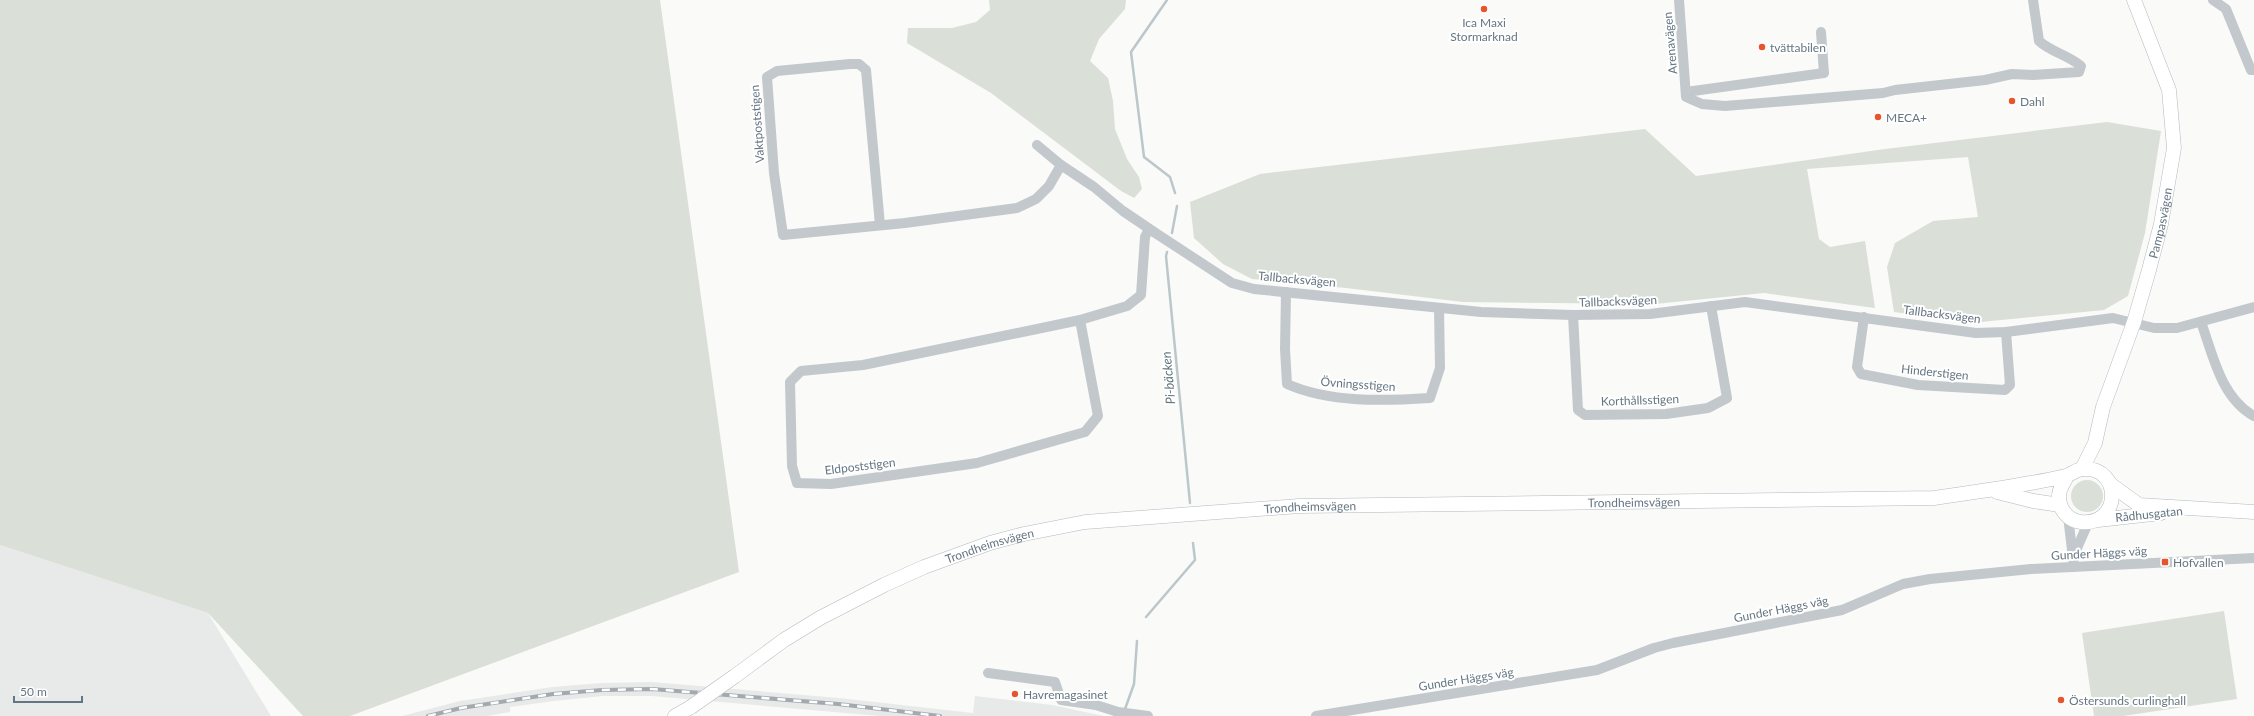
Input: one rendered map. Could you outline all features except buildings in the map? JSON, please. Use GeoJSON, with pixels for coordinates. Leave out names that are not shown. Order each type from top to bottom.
{"type":"FeatureCollection","features":[{"type":"Feature","properties":{"kind":"main road","name":"Pampasvägen"},"geometry":{"type":"LineString","coordinates":[[2082,469],[2095,443],[2103,407],[2134,322],[2161,224],[2174,148],[2170,90],[2134,0]]}},
{"type":"Feature","properties":{"kind":"main road","name":"Pampasvägen"},"geometry":{"type":"LineString","coordinates":[[2095,443],[2107,480]]}},
{"type":"Feature","properties":{"kind":"main road"},"geometry":{"type":"LineString","coordinates":[[2082,469],[2094,470],[2107,480],[2112,494],[2111,504],[2106,513],[2093,521],[2077,522],[2064,510],[2060,489],[2068,475],[2082,469]]}},
{"type":"Feature","properties":{"kind":"main road","name":"Trondheimsvägen"},"geometry":{"type":"LineString","coordinates":[[675,716],[691,707],[784,640],[814,622],[884,585],[924,567],[990,543],[1024,534],[1085,522],[1299,506],[1934,498],[1993,490],[2068,475]]}},
{"type":"Feature","properties":{"kind":"main road","name":"Rådhusgatan"},"geometry":{"type":"LineString","coordinates":[[2107,480],[2139,505],[2254,512]]}},
{"type":"Feature","properties":{"kind":"main road","name":"Trondheimsvägen"},"geometry":{"type":"LineString","coordinates":[[1993,490],[2064,510]]}},
{"type":"Feature","properties":{"kind":"main road","name":"Rådhusgatan"},"geometry":{"type":"LineString","coordinates":[[2093,521],[2200,508]]}},
{"type":"Feature","properties":{"kind":"street","name":"Arenavägen"},"geometry":{"type":"LineString","coordinates":[[1679,0],[1686,88]]}},
{"type":"Feature","properties":{"kind":"street"},"geometry":{"type":"LineString","coordinates":[[1821,32],[1824,73],[1686,88],[1686,97],[1702,104],[1725,106],[1883,93],[1895,90],[1985,80],[2012,74],[2033,75],[2079,72],[2081,66],[2073,59],[2044,46],[2039,41],[2033,0]]}},
{"type":"Feature","properties":{"kind":"street"},"geometry":{"type":"LineString","coordinates":[[2212,0],[2226,9],[2251,70],[2254,70]]}},
{"type":"Feature","properties":{"kind":"street","name":"Vaktpoststigen"},"geometry":{"type":"LineString","coordinates":[[880,224],[866,70],[859,64],[850,64],[777,71],[767,77],[774,173],[783,234],[880,224],[905,223],[1017,208],[1036,199],[1049,186],[1061,165]]}},
{"type":"Feature","properties":{"kind":"street","name":"Tallbacksvägen"},"geometry":{"type":"LineString","coordinates":[[1037,145],[1061,165],[1094,187],[1148,233],[1232,283],[1254,289],[1480,312],[1574,315],[1650,314],[1745,302],[1864,317],[1937,329],[1976,333],[2006,332],[2114,318],[2154,328],[2177,328],[2254,307]]}},
{"type":"Feature","properties":{"kind":"street","name":"Eldpoststigen"},"geometry":{"type":"LineString","coordinates":[[1080,320],[1098,416],[1085,432],[977,463],[831,484],[796,483],[792,466],[790,382],[801,371],[863,365],[1080,320],[1127,306],[1141,295],[1148,233]]}},
{"type":"Feature","properties":{"kind":"street","name":"Övningsstigen"},"geometry":{"type":"LineString","coordinates":[[1286,292],[1286,384],[1308,393],[1385,401],[1430,398],[1440,368],[1439,308]]}},
{"type":"Feature","properties":{"kind":"street","name":"Korthållsstigen"},"geometry":{"type":"LineString","coordinates":[[1574,315],[1578,410],[1585,415],[1666,414],[1708,408],[1727,398],[1711,306]]}},
{"type":"Feature","properties":{"kind":"street","name":"Hinderstigen"},"geometry":{"type":"LineString","coordinates":[[1864,317],[1857,367],[1861,374],[1918,385],[2005,390],[2010,385],[2006,332]]}},
{"type":"Feature","properties":{"kind":"street"},"geometry":{"type":"LineString","coordinates":[[2201,322],[2219,375],[2243,410],[2254,416]]}},
{"type":"Feature","properties":{"kind":"street"},"geometry":{"type":"LineString","coordinates":[[2064,510],[2074,555],[2074,567]]}},
{"type":"Feature","properties":{"kind":"street"},"geometry":{"type":"LineString","coordinates":[[2074,555],[2093,521]]}},
{"type":"Feature","properties":{"kind":"street","name":"Gunder Häggs väg"},"geometry":{"type":"LineString","coordinates":[[1316,716],[1597,670],[1654,648],[1673,643],[1842,610],[1903,584],[1930,579],[2074,567],[2254,558]]}},
{"type":"Feature","properties":{"kind":"street"},"geometry":{"type":"LineString","coordinates":[[988,673],[1055,682],[1061,700],[1096,705],[1118,712],[1148,716]]}},
{"type":"Feature","properties":{"kind":"shaded area"},"geometry":{"type":"Polygon","coordinates":[[[0,0],[660,0],[739,572],[350,716],[303,716],[208,613],[0,545],[0,0]]]}},
{"type":"Feature","properties":{"kind":"shaded area"},"geometry":{"type":"Polygon","coordinates":[[[989,0],[1126,0],[1125,9],[1099,39],[1090,61],[1108,78],[1113,101],[1115,129],[1127,159],[1139,177],[1142,189],[1134,198],[1121,191],[991,93],[907,43],[908,28],[952,28],[976,22],[990,10],[989,0]]]}},
{"type":"Feature","properties":{"kind":"shaded area"},"geometry":{"type":"Polygon","coordinates":[[[2107,122],[2161,131],[2145,233],[2128,296],[2104,310],[1971,323],[1894,312],[1887,267],[1895,243],[1933,221],[1978,217],[1968,157],[1807,169],[1819,239],[1830,247],[1865,241],[1875,308],[1764,293],[1655,304],[1463,302],[1346,288],[1252,279],[1223,264],[1194,238],[1190,202],[1260,174],[1645,129],[1696,176],[1885,149],[2107,122]]]}},
{"type":"Feature","properties":{"kind":"shaded area"},"geometry":{"type":"Polygon","coordinates":[[[2084,480],[2090,480],[2100,487],[2103,496],[2102,502],[2096,509],[2090,512],[2084,512],[2074,505],[2071,499],[2071,493],[2078,483],[2084,480]]]}},
{"type":"Feature","properties":{"kind":"shaded area"},"geometry":{"type":"Polygon","coordinates":[[[0,545],[208,613],[271,716],[0,716],[0,545]]]}},
{"type":"Feature","properties":{"kind":"shaded area"},"geometry":{"type":"Polygon","coordinates":[[[2224,611],[2237,699],[2123,716],[2094,716],[2082,633],[2224,611]]]}},
{"type":"Feature","properties":{"kind":"shaded area"},"geometry":{"type":"Polygon","coordinates":[[[652,682],[839,698],[973,713],[975,696],[1052,705],[1104,716],[880,716],[652,696],[603,696],[510,707],[510,712],[487,716],[402,716],[460,701],[552,687],[602,683],[652,682]]]}},
{"type":"Feature","properties":{"kind":"waterway","name":"Pi-bäcken"},"geometry":{"type":"LineString","coordinates":[[1167,0],[1131,52],[1144,157],[1170,177],[1175,193]]}},
{"type":"Feature","properties":{"kind":"waterway","name":"Pi-bäcken"},"geometry":{"type":"LineString","coordinates":[[1172,233],[1177,206]]}},
{"type":"Feature","properties":{"kind":"waterway","name":"Pi-bäcken"},"geometry":{"type":"LineString","coordinates":[[1167,252],[1166,256],[1190,503]]}},
{"type":"Feature","properties":{"kind":"waterway","name":"Pi-bäcken"},"geometry":{"type":"LineString","coordinates":[[1146,617],[1195,560],[1193,543]]}},
{"type":"Feature","properties":{"kind":"waterway","name":"Pi-bäcken"},"geometry":{"type":"LineString","coordinates":[[1125,709],[1134,684],[1137,641]]}},
{"type":"Feature","properties":{"kind":"railway"},"geometry":{"type":"LineString","coordinates":[[428,716],[461,708],[553,694],[602,690],[652,689],[838,704],[940,716]]}},
{"type":"Feature","properties":{"kind":"place","name":"Ica Maxi Stormarknad"},"geometry":{"type":"Point","coordinates":[1484,9]}},
{"type":"Feature","properties":{"kind":"place","name":"tvättabilen"},"geometry":{"type":"Point","coordinates":[1762,47]}},
{"type":"Feature","properties":{"kind":"place","name":"Dahl"},"geometry":{"type":"Point","coordinates":[2012,101]}},
{"type":"Feature","properties":{"kind":"place","name":"MECA+"},"geometry":{"type":"Point","coordinates":[1878,117]}},
{"type":"Feature","properties":{"kind":"place","name":"Hofvallen"},"geometry":{"type":"Point","coordinates":[2165,562]}},
{"type":"Feature","properties":{"kind":"place","name":"Havremagasinet"},"geometry":{"type":"Point","coordinates":[1015,694]}},
{"type":"Feature","properties":{"kind":"place","name":"Östersunds curlinghall"},"geometry":{"type":"Point","coordinates":[2061,700]}}]}
